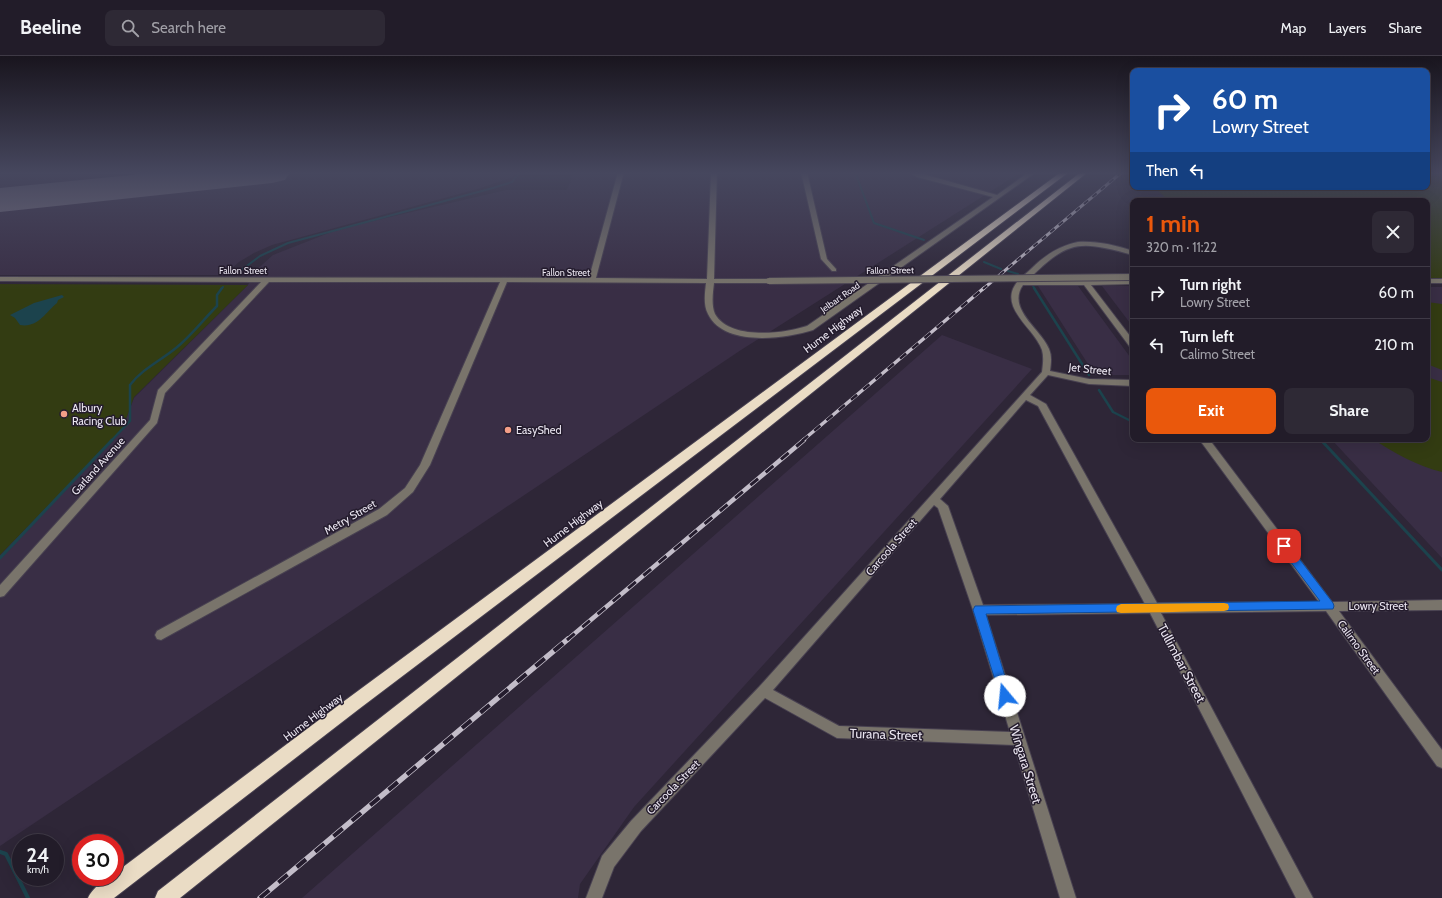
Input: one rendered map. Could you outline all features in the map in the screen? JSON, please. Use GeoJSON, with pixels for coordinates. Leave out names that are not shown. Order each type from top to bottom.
{"type":"FeatureCollection","features":[{"type":"Feature","properties":{"kind":"highway","name":"Hume Highway"},"geometry":{"type":"LineString","coordinates":[[98,898],[360,699],[1013,211]]}},
{"type":"Feature","properties":{"kind":"highway"},"geometry":{"type":"LineString","coordinates":[[165,898],[1035,211]]}},
{"type":"Feature","properties":{"kind":"street"},"geometry":{"type":"LineString","coordinates":[[592,281],[611,211]]}},
{"type":"Feature","properties":{"kind":"street","name":"Jelbart Road"},"geometry":{"type":"LineString","coordinates":[[713,211],[710,281],[711,313],[718,321],[729,328],[751,334],[772,336],[802,332],[824,319],[978,211]]}},
{"type":"Feature","properties":{"kind":"street"},"geometry":{"type":"LineString","coordinates":[[813,211],[824,258],[834,270]]}},
{"type":"Feature","properties":{"kind":"street"},"geometry":{"type":"LineString","coordinates":[[1046,372],[1049,362],[1047,351],[1017,308],[1015,298],[1016,290],[1020,283],[1047,259],[1059,250],[1067,247],[1083,244],[1100,245],[1130,252]]}},
{"type":"Feature","properties":{"kind":"street","name":"Fallon Street"},"geometry":{"type":"LineString","coordinates":[[0,279],[769,281],[1130,277]]}},
{"type":"Feature","properties":{"kind":"street","name":"Garland Avenue"},"geometry":{"type":"LineString","coordinates":[[0,593],[154,421],[161,392],[268,279]]}},
{"type":"Feature","properties":{"kind":"street"},"geometry":{"type":"LineString","coordinates":[[1430,281],[1442,280]]}},
{"type":"Feature","properties":{"kind":"street","name":"Metry Street"},"geometry":{"type":"LineString","coordinates":[[161,635],[383,512],[409,490],[425,465],[504,281]]}},
{"type":"Feature","properties":{"kind":"street"},"geometry":{"type":"LineString","coordinates":[[1020,283],[1130,282]]}},
{"type":"Feature","properties":{"kind":"street"},"geometry":{"type":"LineString","coordinates":[[1086,283],[1130,341]]}},
{"type":"Feature","properties":{"kind":"street","name":"Jet Street"},"geometry":{"type":"LineString","coordinates":[[1046,372],[1078,381],[1097,383],[1130,383]]}},
{"type":"Feature","properties":{"kind":"street","name":"Carcoola Street"},"geometry":{"type":"LineString","coordinates":[[594,897],[608,862],[636,826],[764,691],[932,499],[1046,372]]}},
{"type":"Feature","properties":{"kind":"street","name":"Tullimbar Street"},"geometry":{"type":"LineString","coordinates":[[1025,396],[1042,404],[1154,608],[1305,898]]}},
{"type":"Feature","properties":{"kind":"street","name":"Calimo Street"},"geometry":{"type":"LineString","coordinates":[[1206,442],[1442,759]]}},
{"type":"Feature","properties":{"kind":"street","name":"Wingara Street"},"geometry":{"type":"LineString","coordinates":[[932,499],[943,506],[979,610],[1068,898]]}},
{"type":"Feature","properties":{"kind":"street","name":"Lowry Street"},"geometry":{"type":"LineString","coordinates":[[979,610],[1442,605]]}},
{"type":"Feature","properties":{"kind":"street","name":"Turana Street"},"geometry":{"type":"LineString","coordinates":[[764,691],[837,732],[1018,739]]}},
{"type":"Feature","properties":{"kind":"shaded area"},"geometry":{"type":"Polygon","coordinates":[[[0,211],[396,211],[272,245],[239,262],[224,275],[0,275],[0,211]]]}},
{"type":"Feature","properties":{"kind":"shaded area"},"geometry":{"type":"Polygon","coordinates":[[[415,211],[959,211],[741,350],[18,834],[12,834],[12,838],[0,846],[0,555],[122,430],[134,398],[248,285],[253,273],[273,255],[339,229],[415,211]]]}},
{"type":"Feature","properties":{"kind":"shaded area"},"geometry":{"type":"Polygon","coordinates":[[[1038,286],[1078,286],[1130,357],[1130,375],[1095,375],[1038,286]]]}},
{"type":"Feature","properties":{"kind":"shaded area"},"geometry":{"type":"Polygon","coordinates":[[[1102,286],[1130,286],[1130,323],[1102,286]]]}},
{"type":"Feature","properties":{"kind":"shaded area"},"geometry":{"type":"Polygon","coordinates":[[[1430,287],[1442,287],[1442,558],[1334,442],[1430,442],[1430,287]]]}},
{"type":"Feature","properties":{"kind":"shaded area"},"geometry":{"type":"Polygon","coordinates":[[[62,295],[64,297],[58,300],[57,303],[41,319],[32,324],[20,325],[15,318],[10,315],[34,303],[62,295]]]}},
{"type":"Feature","properties":{"kind":"shaded area"},"geometry":{"type":"Polygon","coordinates":[[[942,335],[1032,369],[634,807],[580,884],[578,898],[302,898],[942,335]]]}},
{"type":"Feature","properties":{"kind":"green space"},"geometry":{"type":"Polygon","coordinates":[[[1430,211],[1442,211],[1442,278],[1430,278],[1430,211]]]}},
{"type":"Feature","properties":{"kind":"green space","name":"Albury Racing Club"},"geometry":{"type":"Polygon","coordinates":[[[0,284],[248,285],[134,397],[122,430],[0,555],[0,284]]]}},
{"type":"Feature","properties":{"kind":"green space"},"geometry":{"type":"Polygon","coordinates":[[[1430,302],[1442,304],[1442,370],[1430,365],[1430,302]]]}},
{"type":"Feature","properties":{"kind":"green space"},"geometry":{"type":"Polygon","coordinates":[[[1430,378],[1442,382],[1442,472],[1424,466],[1378,442],[1430,442],[1430,378]]]}},
{"type":"Feature","properties":{"kind":"waterway"},"geometry":{"type":"LineString","coordinates":[[236,274],[260,256],[288,243],[406,211]]}},
{"type":"Feature","properties":{"kind":"waterway"},"geometry":{"type":"LineString","coordinates":[[870,211],[874,223],[924,240]]}},
{"type":"Feature","properties":{"kind":"waterway"},"geometry":{"type":"LineString","coordinates":[[984,262],[1001,269]]}},
{"type":"Feature","properties":{"kind":"waterway"},"geometry":{"type":"LineString","coordinates":[[1008,271],[1018,274]]}},
{"type":"Feature","properties":{"kind":"waterway"},"geometry":{"type":"LineString","coordinates":[[111,441],[130,421],[130,385],[140,374],[176,348],[192,333],[217,306],[217,295],[222,288]]}},
{"type":"Feature","properties":{"kind":"waterway"},"geometry":{"type":"LineString","coordinates":[[1034,288],[1089,375]]}},
{"type":"Feature","properties":{"kind":"waterway"},"geometry":{"type":"LineString","coordinates":[[1099,390],[1113,412],[1130,420]]}},
{"type":"Feature","properties":{"kind":"waterway"},"geometry":{"type":"LineString","coordinates":[[0,558],[112,440]]}},
{"type":"Feature","properties":{"kind":"waterway"},"geometry":{"type":"LineString","coordinates":[[1323,442],[1442,570]]}},
{"type":"Feature","properties":{"kind":"waterway"},"geometry":{"type":"LineString","coordinates":[[0,852],[6,854],[28,898]]}},
{"type":"Feature","properties":{"kind":"railway"},"geometry":{"type":"LineString","coordinates":[[983,289],[1075,211]]}},
{"type":"Feature","properties":{"kind":"railway"},"geometry":{"type":"LineString","coordinates":[[802,441],[984,288]]}},
{"type":"Feature","properties":{"kind":"railway"},"geometry":{"type":"LineString","coordinates":[[567,640],[804,440]]}},
{"type":"Feature","properties":{"kind":"railway"},"geometry":{"type":"LineString","coordinates":[[260,898],[568,639]]}},
{"type":"Feature","properties":{"kind":"slow traffic"},"geometry":{"type":"LineString","coordinates":[[1121,609],[1224,607]]}},
{"type":"Feature","properties":{"kind":"place","name":"Albury Racing Club"},"geometry":{"type":"Point","coordinates":[64,414]}},
{"type":"Feature","properties":{"kind":"place","name":"EasyShed"},"geometry":{"type":"Point","coordinates":[508,430]}},
{"type":"Feature","properties":{"kind":"route"},"geometry":{"type":"LineString","coordinates":[[1005,696],[979,610],[1329,606],[1284,546]]}}]}
